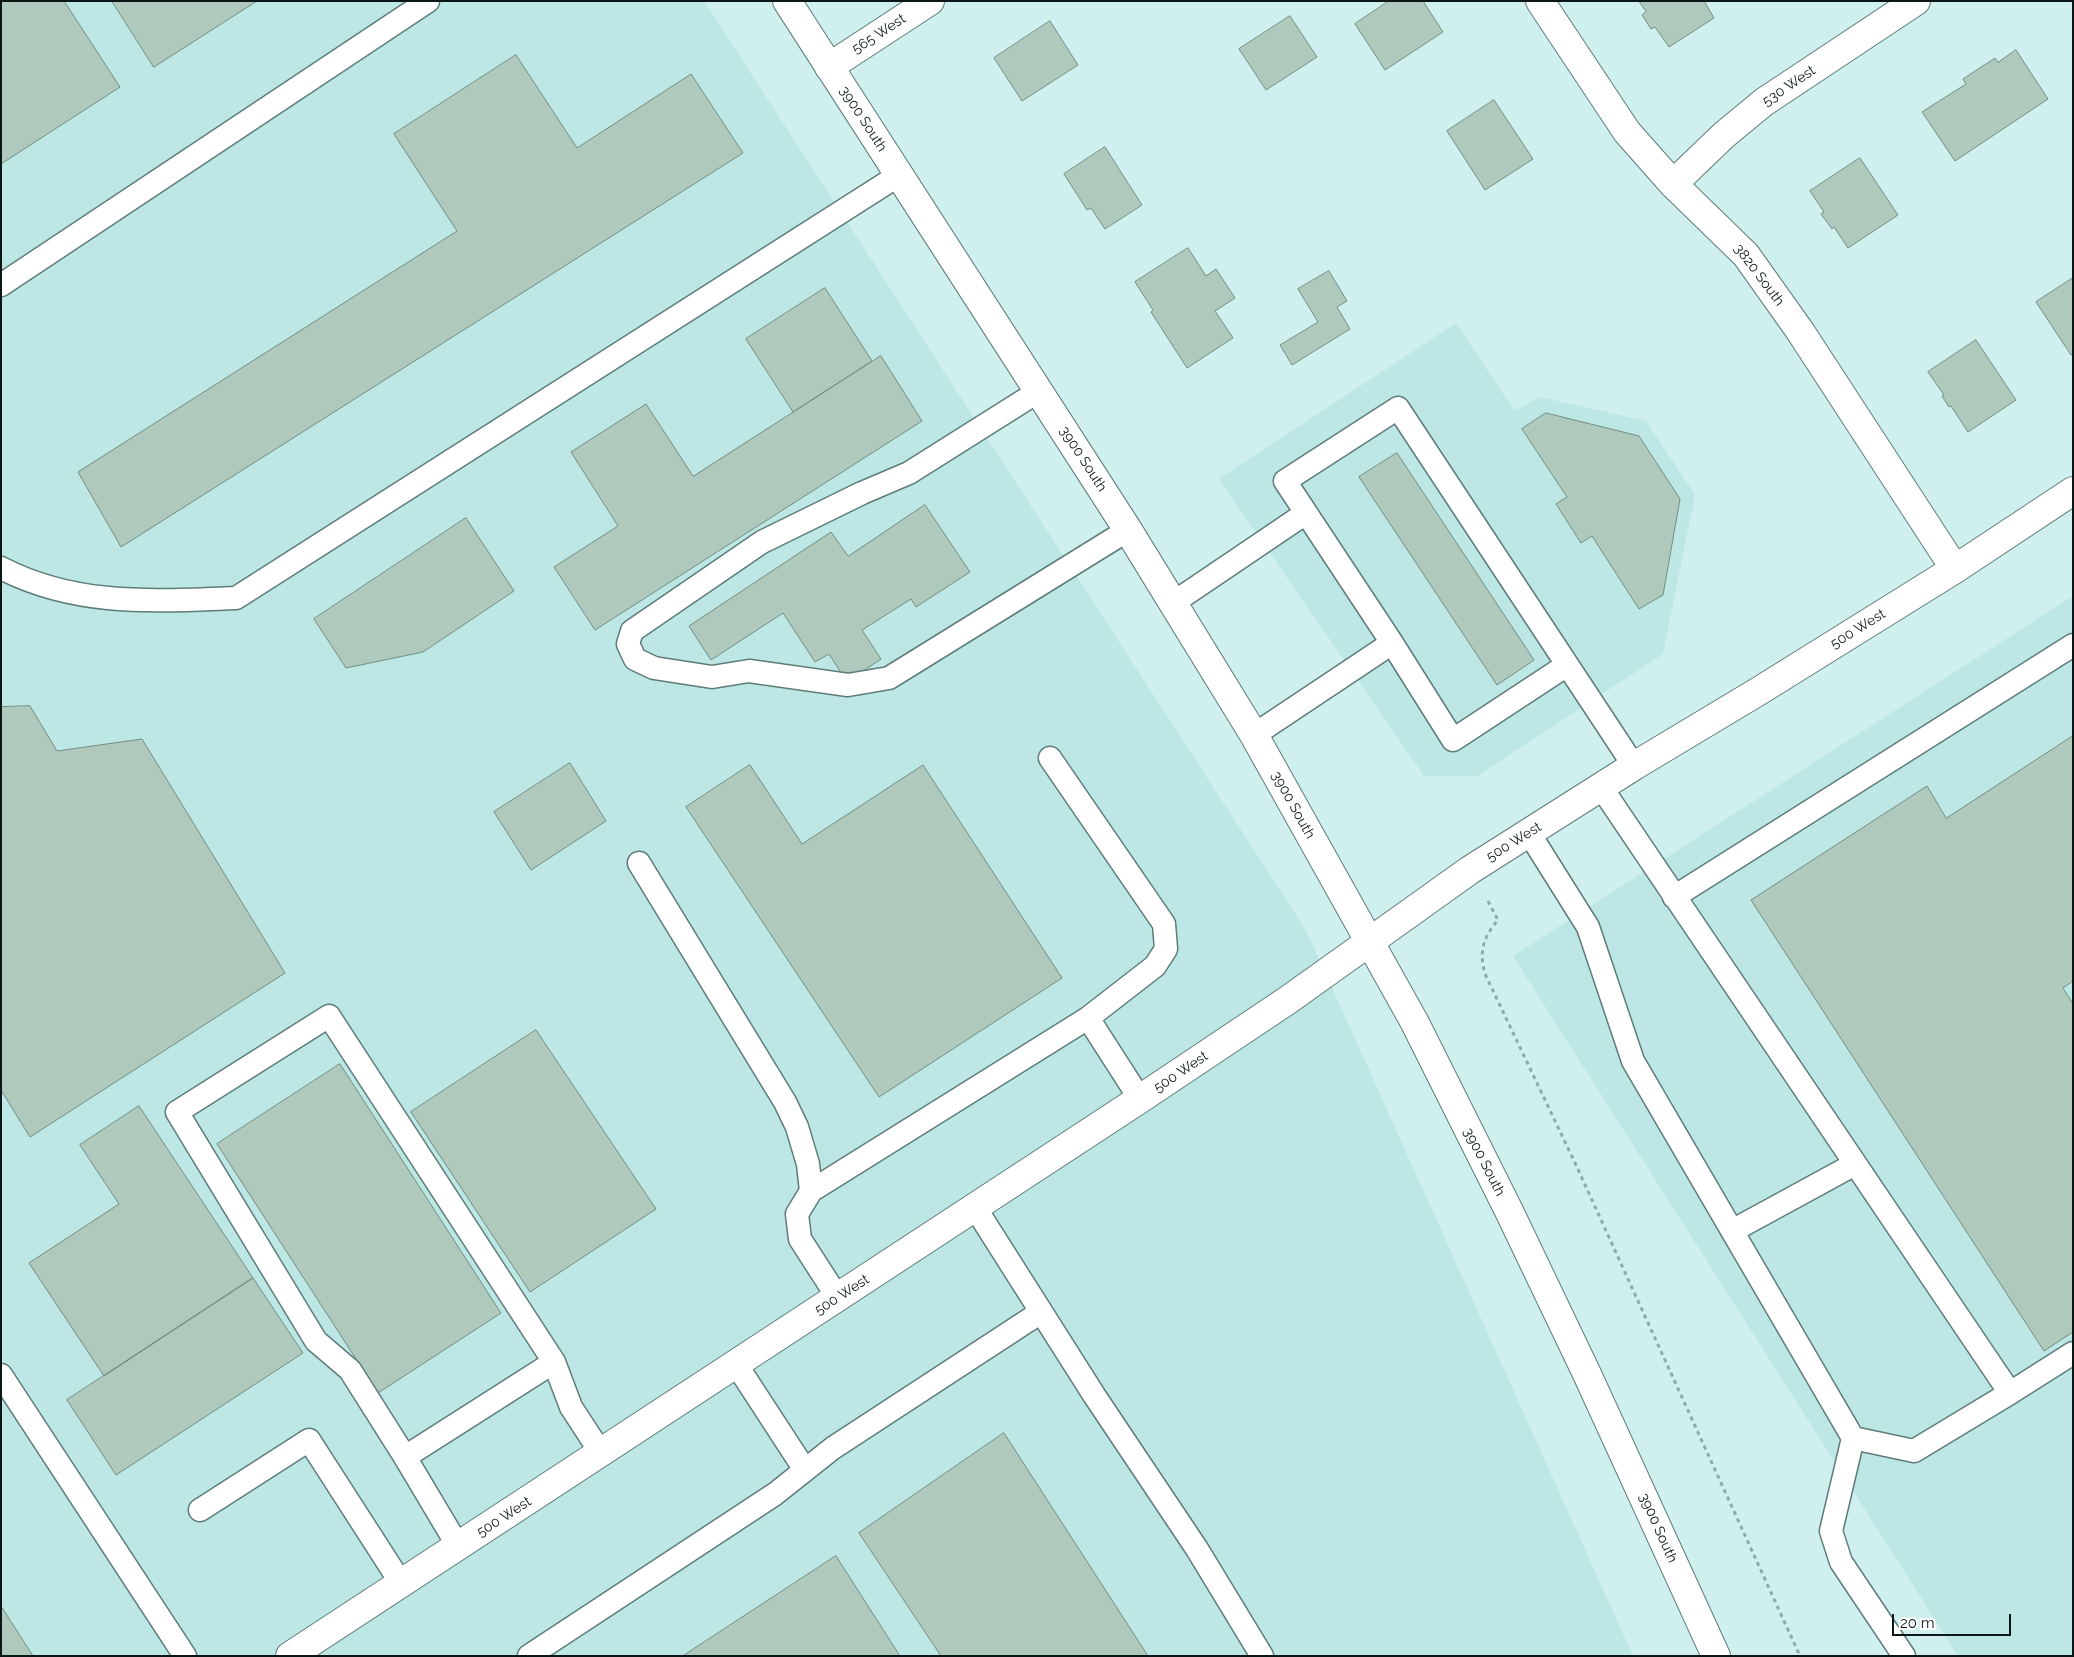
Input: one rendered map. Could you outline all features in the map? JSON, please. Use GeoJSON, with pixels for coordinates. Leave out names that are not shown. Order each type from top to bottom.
{"type":"FeatureCollection","features":[{"type":"Feature","properties":{"kind":"main road","name":"3900 South"},"geometry":{"type":"LineString","coordinates":[[787,1],[1128,530],[1254,735],[1415,1024],[1509,1210],[1587,1374],[1716,1656]]}},
{"type":"Feature","properties":{"kind":"main road","name":"565 West"},"geometry":{"type":"LineString","coordinates":[[829,67],[930,1]]}},
{"type":"Feature","properties":{"kind":"main road","name":"3820 South"},"geometry":{"type":"LineString","coordinates":[[1540,1],[1627,132],[1674,184],[1746,255],[1800,331],[1955,568]]}},
{"type":"Feature","properties":{"kind":"main road","name":"530 West"},"geometry":{"type":"LineString","coordinates":[[1674,184],[1724,135],[1764,102],[1916,1]]}},
{"type":"Feature","properties":{"kind":"main road","name":"500 West"},"geometry":{"type":"LineString","coordinates":[[290,1656],[1140,1099],[1288,1000],[1470,870],[1634,766],[1759,691],[1955,568],[2073,491]]}},
{"type":"Feature","properties":{"kind":"lane"},"geometry":{"type":"LineString","coordinates":[[1,285],[428,1]]}},
{"type":"Feature","properties":{"kind":"lane"},"geometry":{"type":"LineString","coordinates":[[1,568],[22,579],[83,596],[127,600],[236,598],[899,175]]}},
{"type":"Feature","properties":{"kind":"lane"},"geometry":{"type":"LineString","coordinates":[[1039,391],[909,473],[862,493],[762,542],[632,631],[628,644],[635,659],[654,668],[712,677],[749,671],[848,685],[889,678],[1128,530]]}},
{"type":"Feature","properties":{"kind":"lane"},"geometry":{"type":"LineString","coordinates":[[1567,665],[1453,740],[1392,643],[1285,481],[1398,408],[1634,766]]}},
{"type":"Feature","properties":{"kind":"lane"},"geometry":{"type":"LineString","coordinates":[[1173,603],[1306,513]]}},
{"type":"Feature","properties":{"kind":"lane"},"geometry":{"type":"LineString","coordinates":[[1254,735],[1392,643]]}},
{"type":"Feature","properties":{"kind":"lane"},"geometry":{"type":"LineString","coordinates":[[1674,897],[2073,645]]}},
{"type":"Feature","properties":{"kind":"lane"},"geometry":{"type":"LineString","coordinates":[[838,1298],[800,1239],[797,1214],[811,1191],[1088,1018],[1155,966],[1166,949],[1164,924],[1050,758]]}},
{"type":"Feature","properties":{"kind":"lane"},"geometry":{"type":"LineString","coordinates":[[1601,787],[2010,1393]]}},
{"type":"Feature","properties":{"kind":"lane"},"geometry":{"type":"LineString","coordinates":[[1530,833],[1588,927],[1633,1061],[1853,1438],[1832,1531],[1842,1562],[1904,1656]]}},
{"type":"Feature","properties":{"kind":"lane"},"geometry":{"type":"LineString","coordinates":[[639,863],[785,1102],[797,1126],[808,1164],[811,1191]]}},
{"type":"Feature","properties":{"kind":"lane"},"geometry":{"type":"LineString","coordinates":[[458,1546],[350,1370],[316,1341],[177,1112],[329,1016],[554,1362],[571,1407],[601,1453]]}},
{"type":"Feature","properties":{"kind":"lane"},"geometry":{"type":"LineString","coordinates":[[1088,1018],[1140,1099]]}},
{"type":"Feature","properties":{"kind":"lane"},"geometry":{"type":"LineString","coordinates":[[1732,1231],[1855,1164]]}},
{"type":"Feature","properties":{"kind":"lane"},"geometry":{"type":"LineString","coordinates":[[976,1208],[1041,1312],[1197,1549],[1262,1656]]}},
{"type":"Feature","properties":{"kind":"lane"},"geometry":{"type":"LineString","coordinates":[[529,1656],[775,1494],[832,1448],[1041,1312]]}},
{"type":"Feature","properties":{"kind":"lane"},"geometry":{"type":"LineString","coordinates":[[1853,1438],[1914,1451],[2073,1353]]}},
{"type":"Feature","properties":{"kind":"lane"},"geometry":{"type":"LineString","coordinates":[[405,1457],[554,1362]]}},
{"type":"Feature","properties":{"kind":"lane"},"geometry":{"type":"LineString","coordinates":[[736,1364],[805,1470]]}},
{"type":"Feature","properties":{"kind":"lane"},"geometry":{"type":"LineString","coordinates":[[1,1375],[185,1656]]}},
{"type":"Feature","properties":{"kind":"lane"},"geometry":{"type":"LineString","coordinates":[[200,1510],[309,1440],[401,1584]]}},
{"type":"Feature","properties":{"kind":"path"},"geometry":{"type":"LineString","coordinates":[[1494,913],[1498,920],[1489,931],[1481,956],[1486,976],[1576,1165],[1800,1656]]}},
{"type":"Feature","properties":{"kind":"shaded area"},"geometry":{"type":"Polygon","coordinates":[[[1,1],[704,1],[1307,932],[1633,1656],[1,1656],[1,1]]]}},
{"type":"Feature","properties":{"kind":"shaded area"},"geometry":{"type":"Polygon","coordinates":[[[1456,323],[1514,410],[1541,397],[1646,421],[1695,495],[1663,654],[1477,776],[1424,776],[1219,479],[1456,323]]]}},
{"type":"Feature","properties":{"kind":"shaded area"},"geometry":{"type":"Polygon","coordinates":[[[2073,596],[2073,1656],[1958,1656],[1513,956],[2073,596]]]}},
{"type":"Feature","properties":{"kind":"building"},"geometry":{"type":"Polygon","coordinates":[[[1,1],[64,1],[120,87],[1,164],[1,1]]]}},
{"type":"Feature","properties":{"kind":"building"},"geometry":{"type":"Polygon","coordinates":[[[112,1],[257,1],[154,67],[112,1]]]}},
{"type":"Feature","properties":{"kind":"building"},"geometry":{"type":"Polygon","coordinates":[[[1389,1],[1423,1],[1443,32],[1385,70],[1355,24],[1389,1]]]}},
{"type":"Feature","properties":{"kind":"building"},"geometry":{"type":"Polygon","coordinates":[[[1639,1],[1704,1],[1714,18],[1669,47],[1655,27],[1651,29],[1642,15],[1646,12],[1639,1]]]}},
{"type":"Feature","properties":{"kind":"building"},"geometry":{"type":"Polygon","coordinates":[[[1290,16],[1317,57],[1266,90],[1239,49],[1290,16]]]}},
{"type":"Feature","properties":{"kind":"building"},"geometry":{"type":"Polygon","coordinates":[[[1050,21],[1078,65],[1022,101],[994,58],[1050,21]]]}},
{"type":"Feature","properties":{"kind":"building"},"geometry":{"type":"Polygon","coordinates":[[[2016,50],[2048,99],[1955,161],[1922,112],[1966,84],[1963,79],[1995,58],[1998,62],[2016,50]]]}},
{"type":"Feature","properties":{"kind":"building"},"geometry":{"type":"Polygon","coordinates":[[[516,55],[577,148],[691,74],[743,153],[121,547],[78,472],[457,231],[394,134],[516,55]]]}},
{"type":"Feature","properties":{"kind":"building"},"geometry":{"type":"Polygon","coordinates":[[[1494,100],[1533,159],[1485,190],[1447,131],[1494,100]]]}},
{"type":"Feature","properties":{"kind":"building"},"geometry":{"type":"Polygon","coordinates":[[[1105,147],[1142,205],[1105,229],[1091,208],[1087,210],[1064,174],[1105,147]]]}},
{"type":"Feature","properties":{"kind":"building"},"geometry":{"type":"Polygon","coordinates":[[[1860,158],[1898,215],[1848,248],[1834,227],[1832,229],[1821,214],[1824,212],[1810,191],[1860,158]]]}},
{"type":"Feature","properties":{"kind":"building"},"geometry":{"type":"Polygon","coordinates":[[[1188,248],[1206,276],[1216,269],[1235,298],[1215,311],[1233,338],[1187,368],[1151,312],[1153,310],[1135,282],[1188,248]]]}},
{"type":"Feature","properties":{"kind":"building"},"geometry":{"type":"Polygon","coordinates":[[[1329,271],[1347,301],[1337,307],[1350,329],[1292,365],[1280,345],[1318,322],[1298,289],[1329,271]]]}},
{"type":"Feature","properties":{"kind":"building"},"geometry":{"type":"Polygon","coordinates":[[[2073,278],[2073,354],[2071,355],[2036,302],[2073,278]]]}},
{"type":"Feature","properties":{"kind":"building"},"geometry":{"type":"Polygon","coordinates":[[[825,288],[872,361],[793,412],[746,339],[825,288]]]}},
{"type":"Feature","properties":{"kind":"building"},"geometry":{"type":"Polygon","coordinates":[[[1976,340],[2016,400],[1968,432],[1951,406],[1949,407],[1942,396],[1944,395],[1928,372],[1976,340]]]}},
{"type":"Feature","properties":{"kind":"building"},"geometry":{"type":"Polygon","coordinates":[[[881,356],[922,421],[595,630],[554,567],[618,526],[571,452],[646,404],[693,476],[881,356]]]}},
{"type":"Feature","properties":{"kind":"building"},"geometry":{"type":"Polygon","coordinates":[[[1546,413],[1639,436],[1680,499],[1663,595],[1639,609],[1592,536],[1581,543],[1556,504],[1567,497],[1522,429],[1546,413]]]}},
{"type":"Feature","properties":{"kind":"building"},"geometry":{"type":"Polygon","coordinates":[[[1397,453],[1534,660],[1497,685],[1359,477],[1397,453]]]}},
{"type":"Feature","properties":{"kind":"building"},"geometry":{"type":"Polygon","coordinates":[[[925,505],[970,572],[916,607],[911,599],[862,630],[881,659],[847,682],[829,654],[815,662],[783,613],[711,660],[689,626],[831,532],[848,556],[925,505]]]}},
{"type":"Feature","properties":{"kind":"building"},"geometry":{"type":"Polygon","coordinates":[[[466,518],[514,591],[423,652],[346,668],[314,619],[466,518]]]}},
{"type":"Feature","properties":{"kind":"building"},"geometry":{"type":"Polygon","coordinates":[[[30,706],[57,751],[142,739],[285,973],[30,1137],[1,1090],[1,707],[30,706]]]}},
{"type":"Feature","properties":{"kind":"building"},"geometry":{"type":"Polygon","coordinates":[[[2073,736],[2073,981],[2063,988],[2073,1004],[2073,1332],[2044,1351],[1751,900],[1927,786],[1946,818],[2073,736]]]}},
{"type":"Feature","properties":{"kind":"building"},"geometry":{"type":"Polygon","coordinates":[[[570,763],[606,821],[531,870],[494,812],[570,763]]]}},
{"type":"Feature","properties":{"kind":"building"},"geometry":{"type":"Polygon","coordinates":[[[750,765],[802,844],[923,765],[1062,978],[879,1097],[686,807],[750,765]]]}},
{"type":"Feature","properties":{"kind":"building"},"geometry":{"type":"Polygon","coordinates":[[[536,1030],[656,1209],[530,1292],[411,1112],[536,1030]]]}},
{"type":"Feature","properties":{"kind":"building"},"geometry":{"type":"Polygon","coordinates":[[[340,1064],[501,1313],[378,1393],[217,1144],[340,1064]]]}},
{"type":"Feature","properties":{"kind":"building"},"geometry":{"type":"Polygon","coordinates":[[[139,1106],[253,1278],[104,1376],[29,1263],[119,1204],[80,1145],[139,1106]]]}},
{"type":"Feature","properties":{"kind":"building"},"geometry":{"type":"Polygon","coordinates":[[[253,1278],[303,1353],[116,1475],[67,1400],[253,1278]]]}},
{"type":"Feature","properties":{"kind":"building"},"geometry":{"type":"Polygon","coordinates":[[[1004,1433],[1148,1656],[941,1656],[859,1533],[1004,1433]]]}},
{"type":"Feature","properties":{"kind":"building"},"geometry":{"type":"Polygon","coordinates":[[[836,1556],[900,1656],[683,1656],[836,1556]]]}},
{"type":"Feature","properties":{"kind":"building"},"geometry":{"type":"Polygon","coordinates":[[[1,1606],[33,1656],[1,1656],[1,1606]]]}}]}
